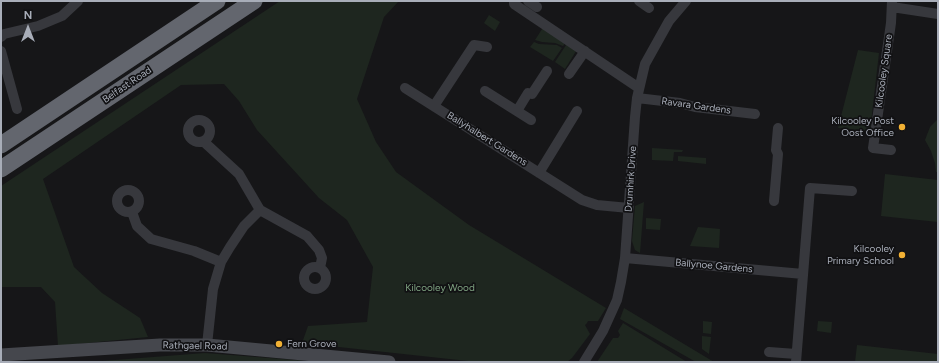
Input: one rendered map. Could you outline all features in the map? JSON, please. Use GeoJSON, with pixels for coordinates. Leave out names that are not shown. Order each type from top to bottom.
{"type":"FeatureCollection","features":[{"type":"Feature","properties":{"kind":"highway","name":"Belfast Road"},"geometry":{"type":"LineString","coordinates":[[1,145],[217,1]]}},
{"type":"Feature","properties":{"kind":"highway","name":"Belfast Road"},"geometry":{"type":"LineString","coordinates":[[1,169],[254,1]]}},
{"type":"Feature","properties":{"kind":"street"},"geometry":{"type":"LineString","coordinates":[[514,1],[514,4],[585,51],[638,93]]}},
{"type":"Feature","properties":{"kind":"street"},"geometry":{"type":"LineString","coordinates":[[528,1],[537,7]]}},
{"type":"Feature","properties":{"kind":"street"},"geometry":{"type":"LineString","coordinates":[[639,1],[649,8]]}},
{"type":"Feature","properties":{"kind":"street","name":"Drumhirk Drive"},"geometry":{"type":"LineString","coordinates":[[584,362],[600,337],[615,304],[626,258],[638,93],[645,64],[669,21],[686,1]]}},
{"type":"Feature","properties":{"kind":"street"},"geometry":{"type":"LineString","coordinates":[[1,37],[4,34],[38,26],[62,16],[73,3]]}},
{"type":"Feature","properties":{"kind":"street"},"geometry":{"type":"LineString","coordinates":[[892,4],[938,14]]}},
{"type":"Feature","properties":{"kind":"street","name":"Kilcooley Square"},"geometry":{"type":"LineString","coordinates":[[891,150],[873,148],[890,35],[892,4]]}},
{"type":"Feature","properties":{"kind":"street"},"geometry":{"type":"LineString","coordinates":[[434,106],[474,45],[487,47]]}},
{"type":"Feature","properties":{"kind":"street"},"geometry":{"type":"LineString","coordinates":[[1,51],[17,109]]}},
{"type":"Feature","properties":{"kind":"street"},"geometry":{"type":"LineString","coordinates":[[569,74],[585,51]]}},
{"type":"Feature","properties":{"kind":"street"},"geometry":{"type":"LineString","coordinates":[[517,111],[528,93],[532,94],[547,71]]}},
{"type":"Feature","properties":{"kind":"street","name":"Ballyhalbert Gardens"},"geometry":{"type":"LineString","coordinates":[[405,88],[582,200],[597,205],[629,208]]}},
{"type":"Feature","properties":{"kind":"street"},"geometry":{"type":"LineString","coordinates":[[485,91],[531,120]]}},
{"type":"Feature","properties":{"kind":"street","name":"Ravara Gardens"},"geometry":{"type":"LineString","coordinates":[[638,93],[695,107],[755,114]]}},
{"type":"Feature","properties":{"kind":"street"},"geometry":{"type":"LineString","coordinates":[[539,173],[577,111]]}},
{"type":"Feature","properties":{"kind":"street"},"geometry":{"type":"LineString","coordinates":[[774,201],[778,154],[776,150],[778,128]]}},
{"type":"Feature","properties":{"kind":"street"},"geometry":{"type":"LineString","coordinates":[[203,141],[238,174],[260,210],[308,236],[319,250],[322,258],[320,268]]}},
{"type":"Feature","properties":{"kind":"street"},"geometry":{"type":"LineString","coordinates":[[769,352],[796,358],[810,188],[852,191]]}},
{"type":"Feature","properties":{"kind":"street"},"geometry":{"type":"LineString","coordinates":[[207,345],[213,289],[221,262],[244,226],[260,210]]}},
{"type":"Feature","properties":{"kind":"street"},"geometry":{"type":"LineString","coordinates":[[132,212],[137,226],[151,239],[194,251],[221,262]]}},
{"type":"Feature","properties":{"kind":"street","name":"Ballynoe Gardens"},"geometry":{"type":"LineString","coordinates":[[626,258],[803,274]]}},
{"type":"Feature","properties":{"kind":"street","name":"Rathgael Road"},"geometry":{"type":"LineString","coordinates":[[1,355],[160,345],[207,345],[389,362]]}},
{"type":"Feature","properties":{"kind":"green space","name":"Kilcooley Wood"},"geometry":{"type":"Polygon","coordinates":[[[280,1],[399,1],[384,17],[357,99],[376,142],[396,172],[469,225],[606,308],[598,321],[588,321],[585,325],[590,334],[572,358],[567,362],[477,362],[302,343],[308,326],[367,322],[373,267],[347,220],[319,198],[257,130],[239,101],[224,84],[181,85],[43,179],[74,267],[102,293],[140,318],[148,337],[58,346],[55,302],[41,287],[1,287],[1,186],[280,1]]]}},
{"type":"Feature","properties":{"kind":"green space"},"geometry":{"type":"Polygon","coordinates":[[[489,15],[500,22],[495,31],[484,23],[489,15]]]}},
{"type":"Feature","properties":{"kind":"green space"},"geometry":{"type":"Polygon","coordinates":[[[544,26],[567,41],[563,46],[555,43],[535,40],[544,26]]]}},
{"type":"Feature","properties":{"kind":"green space"},"geometry":{"type":"Polygon","coordinates":[[[534,42],[539,44],[557,45],[562,48],[553,61],[530,47],[534,42]]]}},
{"type":"Feature","properties":{"kind":"green space"},"geometry":{"type":"Polygon","coordinates":[[[568,42],[578,48],[565,69],[555,62],[568,42]]]}},
{"type":"Feature","properties":{"kind":"green space"},"geometry":{"type":"Polygon","coordinates":[[[858,50],[879,53],[870,131],[838,128],[858,50]]]}},
{"type":"Feature","properties":{"kind":"green space"},"geometry":{"type":"Polygon","coordinates":[[[938,119],[938,172],[936,172],[931,151],[925,140],[930,127],[938,119]]]}},
{"type":"Feature","properties":{"kind":"green space"},"geometry":{"type":"Polygon","coordinates":[[[652,148],[683,150],[682,152],[674,152],[673,161],[652,160],[652,148]]]}},
{"type":"Feature","properties":{"kind":"green space"},"geometry":{"type":"Polygon","coordinates":[[[678,156],[706,158],[706,164],[678,161],[678,156]]]}},
{"type":"Feature","properties":{"kind":"green space"},"geometry":{"type":"Polygon","coordinates":[[[885,174],[938,180],[938,222],[881,216],[885,174]]]}},
{"type":"Feature","properties":{"kind":"green space"},"geometry":{"type":"Polygon","coordinates":[[[644,202],[640,253],[635,250],[632,241],[635,206],[644,202]]]}},
{"type":"Feature","properties":{"kind":"green space"},"geometry":{"type":"Polygon","coordinates":[[[646,218],[661,219],[660,230],[646,229],[646,218]]]}},
{"type":"Feature","properties":{"kind":"green space"},"geometry":{"type":"Polygon","coordinates":[[[698,227],[720,229],[719,248],[690,246],[698,227]]]}},
{"type":"Feature","properties":{"kind":"green space"},"geometry":{"type":"Polygon","coordinates":[[[624,308],[714,362],[696,362],[620,319],[624,308]]]}},
{"type":"Feature","properties":{"kind":"green space"},"geometry":{"type":"Polygon","coordinates":[[[703,321],[712,322],[711,334],[703,333],[703,321]]]}},
{"type":"Feature","properties":{"kind":"green space"},"geometry":{"type":"Polygon","coordinates":[[[818,321],[832,322],[831,333],[817,331],[818,321]]]}},
{"type":"Feature","properties":{"kind":"green space"},"geometry":{"type":"Polygon","coordinates":[[[623,323],[687,362],[597,362],[613,338],[618,338],[620,335],[618,331],[623,323]]]}},
{"type":"Feature","properties":{"kind":"green space"},"geometry":{"type":"Polygon","coordinates":[[[702,336],[711,337],[709,354],[702,349],[702,336]]]}},
{"type":"Feature","properties":{"kind":"green space"},"geometry":{"type":"Polygon","coordinates":[[[857,345],[938,354],[938,362],[855,362],[857,345]]]}},
{"type":"Feature","properties":{"kind":"green space"},"geometry":{"type":"Polygon","coordinates":[[[205,353],[321,362],[89,362],[205,353]]]}},
{"type":"Feature","properties":{"kind":"place","name":"Kilcooley Post Oost Office"},"geometry":{"type":"Point","coordinates":[902,127]}},
{"type":"Feature","properties":{"kind":"place","name":"Kilcooley Primary School"},"geometry":{"type":"Point","coordinates":[902,255]}},
{"type":"Feature","properties":{"kind":"place","name":"Fern Grove"},"geometry":{"type":"Point","coordinates":[279,344]}}]}
